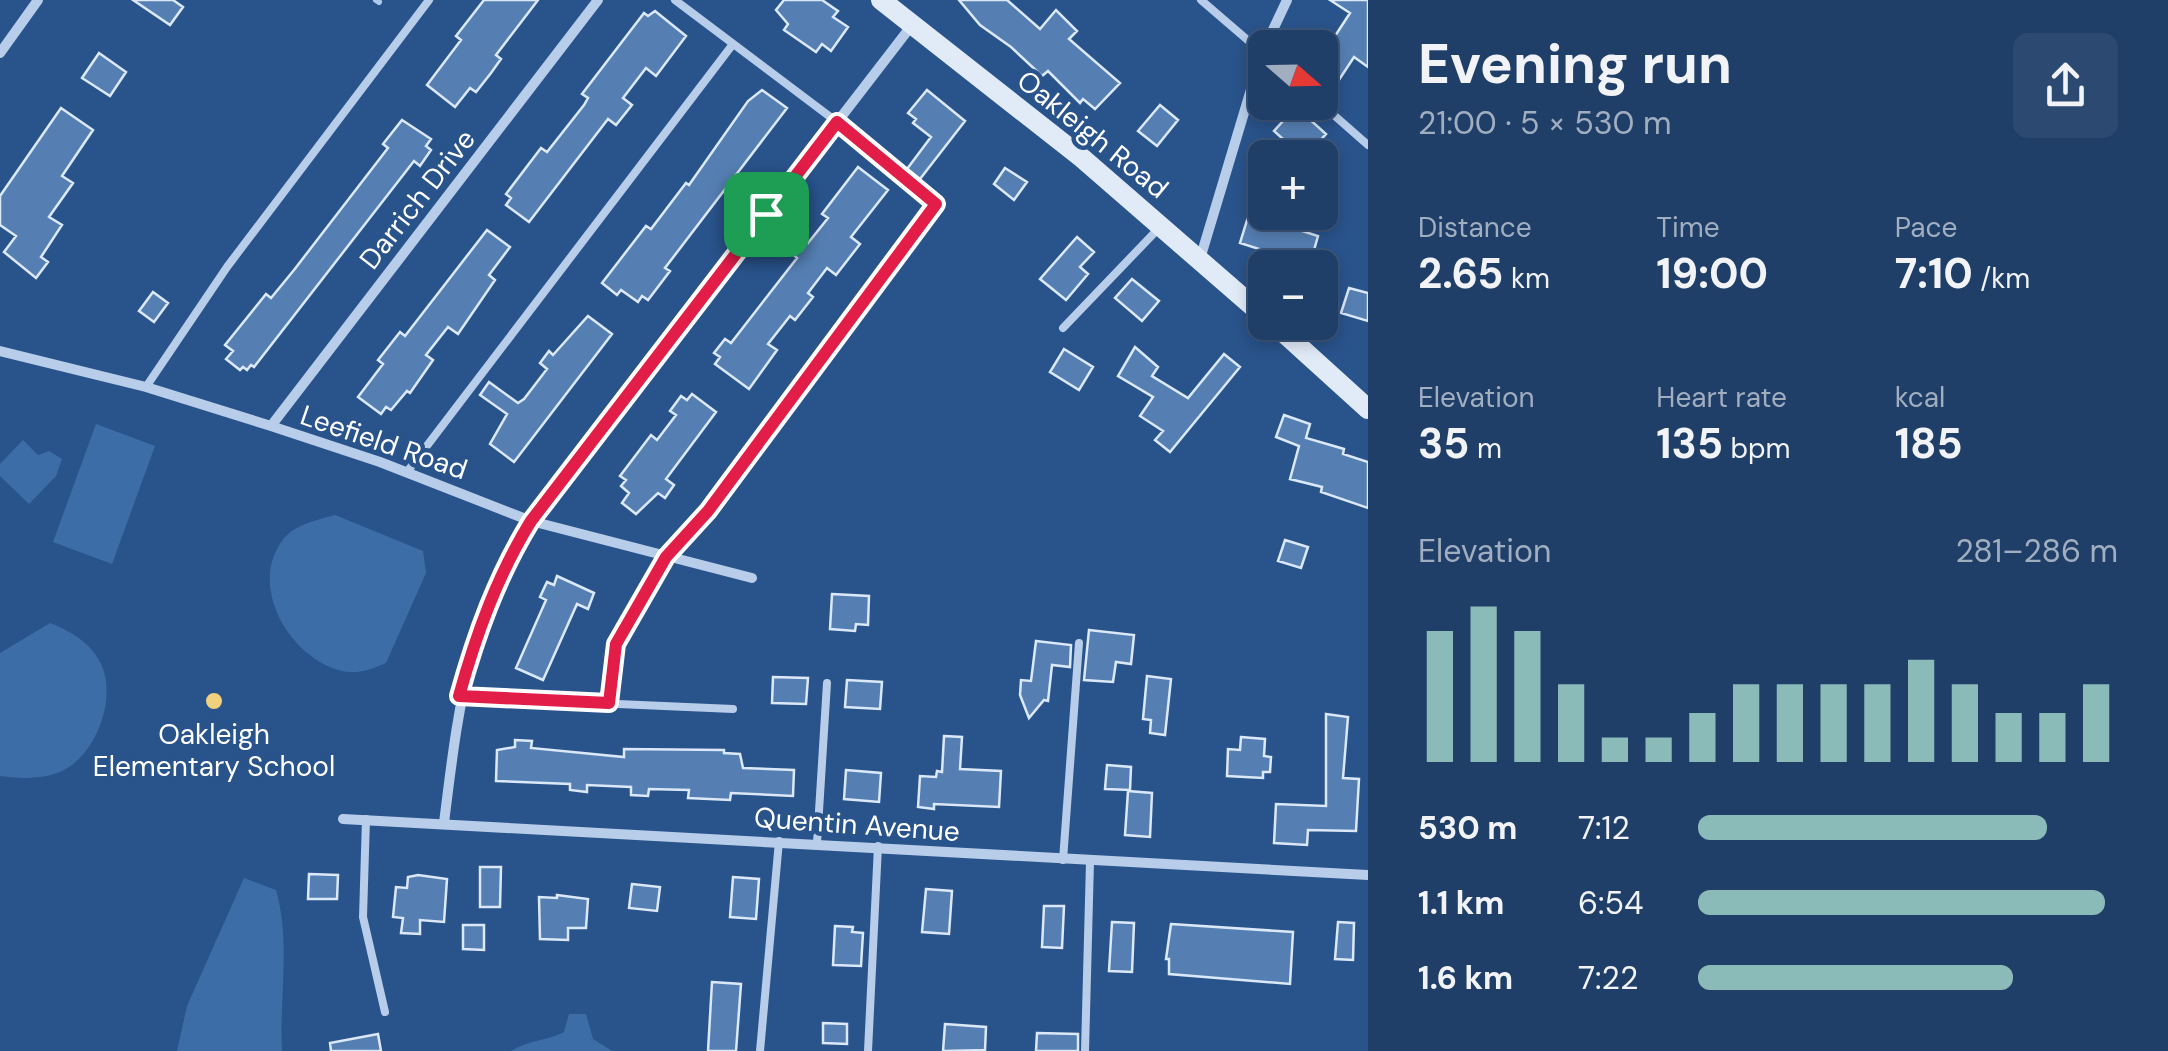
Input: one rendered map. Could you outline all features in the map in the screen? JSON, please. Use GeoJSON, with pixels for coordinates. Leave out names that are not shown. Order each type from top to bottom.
{"type":"FeatureCollection","features":[{"type":"Feature","properties":{"kind":"street"},"geometry":{"type":"LineString","coordinates":[[0,53],[38,0]]}},
{"type":"Feature","properties":{"kind":"street","name":"Darrich Drive"},"geometry":{"type":"LineString","coordinates":[[270,426],[598,0]]}},
{"type":"Feature","properties":{"kind":"street","name":"Oakleigh Road"},"geometry":{"type":"LineString","coordinates":[[881,0],[1162,225],[1248,302]]}},
{"type":"Feature","properties":{"kind":"street"},"geometry":{"type":"LineString","coordinates":[[1274,30],[1287,0]]}},
{"type":"Feature","properties":{"kind":"street"},"geometry":{"type":"LineString","coordinates":[[444,824],[459,696],[486,610],[512,552],[531,521],[913,24]]}},
{"type":"Feature","properties":{"kind":"street"},"geometry":{"type":"LineString","coordinates":[[1200,259],[1248,105]]}},
{"type":"Feature","properties":{"kind":"street"},"geometry":{"type":"LineString","coordinates":[[1292,340],[1368,409]]}},
{"type":"Feature","properties":{"kind":"street","name":"Leefield Road"},"geometry":{"type":"LineString","coordinates":[[0,351],[146,386],[406,472],[531,521],[752,578]]}},
{"type":"Feature","properties":{"kind":"street","name":"Quentin Avenue"},"geometry":{"type":"LineString","coordinates":[[343,819],[1368,875]]}},
{"type":"Feature","properties":{"kind":"lane"},"geometry":{"type":"LineString","coordinates":[[146,386],[227,267],[429,0]]}},
{"type":"Feature","properties":{"kind":"lane"},"geometry":{"type":"LineString","coordinates":[[609,703],[616,644],[666,557],[708,511],[936,204],[837,122],[675,0]]}},
{"type":"Feature","properties":{"kind":"lane"},"geometry":{"type":"LineString","coordinates":[[1201,0],[1248,40]]}},
{"type":"Feature","properties":{"kind":"lane"},"geometry":{"type":"LineString","coordinates":[[406,472],[732,44]]}},
{"type":"Feature","properties":{"kind":"lane"},"geometry":{"type":"LineString","coordinates":[[1338,119],[1368,145]]}},
{"type":"Feature","properties":{"kind":"lane"},"geometry":{"type":"LineString","coordinates":[[1063,328],[1162,225]]}},
{"type":"Feature","properties":{"kind":"lane"},"geometry":{"type":"LineString","coordinates":[[1063,860],[1079,643]]}},
{"type":"Feature","properties":{"kind":"lane"},"geometry":{"type":"LineString","coordinates":[[817,843],[827,683]]}},
{"type":"Feature","properties":{"kind":"lane"},"geometry":{"type":"LineString","coordinates":[[459,696],[733,709]]}},
{"type":"Feature","properties":{"kind":"lane"},"geometry":{"type":"LineString","coordinates":[[366,820],[362,917],[386,1012]]}},
{"type":"Feature","properties":{"kind":"lane"},"geometry":{"type":"LineString","coordinates":[[760,1051],[779,840]]}},
{"type":"Feature","properties":{"kind":"lane"},"geometry":{"type":"LineString","coordinates":[[868,1051],[878,846]]}},
{"type":"Feature","properties":{"kind":"lane"},"geometry":{"type":"LineString","coordinates":[[1084,1051],[1090,862]]}},
{"type":"Feature","properties":{"kind":"shaded area"},"geometry":{"type":"Polygon","coordinates":[[[96,424],[155,446],[112,564],[53,542],[96,424]]]}},
{"type":"Feature","properties":{"kind":"shaded area"},"geometry":{"type":"Polygon","coordinates":[[[23,440],[38,455],[49,451],[62,459],[56,476],[29,504],[0,476],[0,464],[23,440]]]}},
{"type":"Feature","properties":{"kind":"shaded area"},"geometry":{"type":"Polygon","coordinates":[[[335,515],[423,551],[426,573],[386,663],[359,672],[328,666],[309,655],[280,619],[272,598],[274,555],[286,536],[303,525],[335,515]]]}},
{"type":"Feature","properties":{"kind":"shaded area"},"geometry":{"type":"Polygon","coordinates":[[[50,623],[78,637],[99,660],[107,688],[102,718],[89,746],[69,767],[36,778],[0,776],[0,653],[50,623]]]}},
{"type":"Feature","properties":{"kind":"shaded area"},"geometry":{"type":"Polygon","coordinates":[[[244,878],[276,890],[284,950],[282,1051],[177,1051],[187,1006],[244,878]]]}},
{"type":"Feature","properties":{"kind":"shaded area"},"geometry":{"type":"Polygon","coordinates":[[[569,1014],[586,1014],[593,1039],[612,1051],[511,1051],[564,1032],[569,1014]]]}},
{"type":"Feature","properties":{"kind":"building"},"geometry":{"type":"Polygon","coordinates":[[[133,0],[173,0],[183,7],[170,25],[133,0]]]}},
{"type":"Feature","properties":{"kind":"building"},"geometry":{"type":"Polygon","coordinates":[[[484,0],[538,0],[496,55],[501,59],[491,73],[476,92],[470,88],[455,107],[427,85],[461,40],[456,36],[484,0]]]}},
{"type":"Feature","properties":{"kind":"building"},"geometry":{"type":"Polygon","coordinates":[[[784,0],[822,0],[838,11],[833,17],[848,27],[831,51],[822,44],[816,52],[784,30],[788,24],[776,10],[784,0]]]}},
{"type":"Feature","properties":{"kind":"building"},"geometry":{"type":"Polygon","coordinates":[[[959,0],[1007,0],[1040,29],[1056,10],[1077,31],[1069,39],[1120,83],[1095,109],[1083,99],[1080,103],[1048,71],[1042,76],[980,25],[959,0]]]}},
{"type":"Feature","properties":{"kind":"building"},"geometry":{"type":"Polygon","coordinates":[[[1330,0],[1368,0],[1368,67],[1354,57],[1338,81],[1338,31],[1350,13],[1330,0]]]}},
{"type":"Feature","properties":{"kind":"building"},"geometry":{"type":"Polygon","coordinates":[[[655,11],[686,36],[656,76],[646,68],[623,98],[632,105],[616,125],[608,119],[529,222],[506,205],[511,198],[506,194],[541,148],[547,152],[584,105],[588,98],[582,94],[644,13],[648,16],[655,11]]]}},
{"type":"Feature","properties":{"kind":"building"},"geometry":{"type":"Polygon","coordinates":[[[99,53],[126,72],[110,96],[82,78],[99,53]]]}},
{"type":"Feature","properties":{"kind":"building"},"geometry":{"type":"Polygon","coordinates":[[[762,90],[787,108],[665,268],[670,271],[648,300],[642,296],[638,302],[621,290],[617,295],[602,283],[646,226],[651,229],[686,183],[689,185],[748,101],[762,90]]]}},
{"type":"Feature","properties":{"kind":"building"},"geometry":{"type":"Polygon","coordinates":[[[927,90],[965,121],[920,179],[907,169],[931,137],[913,123],[916,119],[908,113],[927,90]]]}},
{"type":"Feature","properties":{"kind":"building"},"geometry":{"type":"Polygon","coordinates":[[[1160,105],[1178,120],[1157,146],[1138,131],[1160,105]]]}},
{"type":"Feature","properties":{"kind":"building"},"geometry":{"type":"Polygon","coordinates":[[[61,108],[93,130],[62,176],[73,183],[49,217],[62,225],[41,257],[48,262],[36,278],[4,252],[16,236],[0,225],[0,196],[61,108]]]}},
{"type":"Feature","properties":{"kind":"building"},"geometry":{"type":"Polygon","coordinates":[[[402,120],[431,139],[426,146],[431,150],[420,166],[414,161],[254,367],[240,370],[226,359],[233,351],[225,345],[266,294],[271,298],[294,270],[388,148],[383,144],[402,120]]]}},
{"type":"Feature","properties":{"kind":"building"},"geometry":{"type":"Polygon","coordinates":[[[1284,120],[1310,120],[1326,134],[1320,140],[1284,140],[1274,131],[1284,120]]]}},
{"type":"Feature","properties":{"kind":"building"},"geometry":{"type":"Polygon","coordinates":[[[858,167],[888,190],[851,237],[860,244],[836,275],[827,268],[808,293],[813,297],[795,320],[790,316],[768,344],[777,350],[749,389],[715,364],[720,357],[714,353],[725,339],[731,343],[797,258],[792,253],[803,239],[808,243],[828,218],[822,214],[858,167]]]}},
{"type":"Feature","properties":{"kind":"building"},"geometry":{"type":"Polygon","coordinates":[[[1005,168],[1027,182],[1014,200],[994,184],[1005,168]]]}},
{"type":"Feature","properties":{"kind":"building"},"geometry":{"type":"Polygon","coordinates":[[[1248,217],[1248,230],[1299,230],[1318,236],[1314,250],[1262,250],[1240,243],[1248,217]]]}},
{"type":"Feature","properties":{"kind":"building"},"geometry":{"type":"Polygon","coordinates":[[[487,230],[510,247],[489,275],[495,280],[458,334],[448,327],[426,355],[433,360],[410,393],[407,391],[391,410],[386,407],[381,414],[358,397],[383,364],[378,360],[400,332],[405,336],[487,230]]]}},
{"type":"Feature","properties":{"kind":"building"},"geometry":{"type":"Polygon","coordinates":[[[1077,237],[1094,252],[1080,267],[1088,274],[1066,300],[1040,279],[1077,237]]]}},
{"type":"Feature","properties":{"kind":"building"},"geometry":{"type":"Polygon","coordinates":[[[1132,279],[1159,301],[1142,321],[1115,298],[1132,279]]]}},
{"type":"Feature","properties":{"kind":"building"},"geometry":{"type":"Polygon","coordinates":[[[1349,288],[1368,293],[1368,321],[1341,313],[1349,288]]]}},
{"type":"Feature","properties":{"kind":"building"},"geometry":{"type":"Polygon","coordinates":[[[153,292],[168,303],[154,322],[139,311],[153,292]]]}},
{"type":"Feature","properties":{"kind":"building"},"geometry":{"type":"Polygon","coordinates":[[[588,316],[612,334],[514,462],[490,444],[507,414],[480,395],[489,382],[518,403],[524,399],[547,369],[540,363],[549,351],[553,355],[588,316]]]}},
{"type":"Feature","properties":{"kind":"building"},"geometry":{"type":"Polygon","coordinates":[[[1135,347],[1158,367],[1152,376],[1188,398],[1224,354],[1240,367],[1170,452],[1155,440],[1163,431],[1140,416],[1153,397],[1118,376],[1135,347]]]}},
{"type":"Feature","properties":{"kind":"building"},"geometry":{"type":"Polygon","coordinates":[[[1064,349],[1093,367],[1079,390],[1050,372],[1064,349]]]}},
{"type":"Feature","properties":{"kind":"building"},"geometry":{"type":"Polygon","coordinates":[[[692,394],[716,412],[666,479],[674,485],[665,498],[658,493],[636,514],[622,503],[629,493],[621,486],[626,480],[620,476],[651,435],[657,440],[676,415],[670,411],[681,396],[687,400],[692,394]]]}},
{"type":"Feature","properties":{"kind":"building"},"geometry":{"type":"Polygon","coordinates":[[[1284,415],[1310,424],[1306,438],[1344,449],[1343,454],[1368,462],[1368,508],[1321,492],[1322,487],[1290,479],[1299,446],[1276,437],[1284,415]]]}},
{"type":"Feature","properties":{"kind":"building"},"geometry":{"type":"Polygon","coordinates":[[[1285,540],[1308,547],[1301,568],[1278,561],[1285,540]]]}},
{"type":"Feature","properties":{"kind":"building"},"geometry":{"type":"Polygon","coordinates":[[[557,576],[594,593],[588,609],[577,604],[543,680],[516,668],[546,600],[540,597],[547,582],[554,585],[557,576]]]}},
{"type":"Feature","properties":{"kind":"building"},"geometry":{"type":"Polygon","coordinates":[[[832,594],[869,596],[868,625],[856,624],[855,631],[830,629],[832,594]]]}},
{"type":"Feature","properties":{"kind":"building"},"geometry":{"type":"Polygon","coordinates":[[[1089,630],[1134,635],[1131,664],[1116,662],[1113,682],[1084,680],[1089,630]]]}},
{"type":"Feature","properties":{"kind":"building"},"geometry":{"type":"Polygon","coordinates":[[[1036,641],[1071,645],[1070,667],[1052,665],[1048,701],[1044,700],[1029,718],[1020,695],[1021,680],[1031,681],[1036,641]]]}},
{"type":"Feature","properties":{"kind":"building"},"geometry":{"type":"Polygon","coordinates":[[[1147,676],[1171,679],[1165,735],[1150,733],[1151,720],[1143,719],[1147,676]]]}},
{"type":"Feature","properties":{"kind":"building"},"geometry":{"type":"Polygon","coordinates":[[[773,677],[808,678],[806,704],[772,703],[773,677]]]}},
{"type":"Feature","properties":{"kind":"building"},"geometry":{"type":"Polygon","coordinates":[[[847,680],[882,682],[880,709],[845,707],[847,680]]]}},
{"type":"Feature","properties":{"kind":"building"},"geometry":{"type":"Polygon","coordinates":[[[1326,714],[1348,717],[1343,778],[1359,779],[1356,831],[1308,830],[1307,845],[1274,843],[1276,804],[1326,806],[1326,714]]]}},
{"type":"Feature","properties":{"kind":"building"},"geometry":{"type":"Polygon","coordinates":[[[944,736],[962,737],[960,769],[1001,771],[999,807],[918,807],[920,776],[936,777],[937,771],[942,772],[944,736]]]}},
{"type":"Feature","properties":{"kind":"building"},"geometry":{"type":"Polygon","coordinates":[[[1241,737],[1265,739],[1264,756],[1271,757],[1270,772],[1263,772],[1263,778],[1227,776],[1228,749],[1240,750],[1241,737]]]}},
{"type":"Feature","properties":{"kind":"building"},"geometry":{"type":"Polygon","coordinates":[[[515,740],[532,741],[531,748],[624,757],[624,749],[724,750],[740,754],[743,768],[794,770],[793,796],[731,793],[730,800],[688,798],[689,790],[649,789],[648,796],[631,795],[631,787],[587,785],[587,792],[570,790],[570,784],[496,781],[497,750],[515,747],[515,740]]]}},
{"type":"Feature","properties":{"kind":"building"},"geometry":{"type":"Polygon","coordinates":[[[1107,765],[1131,767],[1130,790],[1105,789],[1107,765]]]}},
{"type":"Feature","properties":{"kind":"building"},"geometry":{"type":"Polygon","coordinates":[[[846,770],[881,773],[879,802],[844,799],[846,770]]]}},
{"type":"Feature","properties":{"kind":"building"},"geometry":{"type":"Polygon","coordinates":[[[1128,791],[1152,793],[1150,837],[1125,835],[1128,791]]]}},
{"type":"Feature","properties":{"kind":"building"},"geometry":{"type":"Polygon","coordinates":[[[480,867],[501,867],[500,907],[480,907],[480,867]]]}},
{"type":"Feature","properties":{"kind":"building"},"geometry":{"type":"Polygon","coordinates":[[[309,874],[338,875],[337,899],[308,899],[309,874]]]}},
{"type":"Feature","properties":{"kind":"building"},"geometry":{"type":"Polygon","coordinates":[[[408,877],[447,879],[444,922],[420,920],[420,934],[401,933],[403,918],[393,917],[396,887],[407,888],[408,877]]]}},
{"type":"Feature","properties":{"kind":"building"},"geometry":{"type":"Polygon","coordinates":[[[733,877],[759,879],[756,919],[730,917],[733,877]]]}},
{"type":"Feature","properties":{"kind":"building"},"geometry":{"type":"Polygon","coordinates":[[[632,884],[660,887],[657,911],[629,908],[632,884]]]}},
{"type":"Feature","properties":{"kind":"building"},"geometry":{"type":"Polygon","coordinates":[[[926,889],[952,891],[949,934],[922,932],[926,889]]]}},
{"type":"Feature","properties":{"kind":"building"},"geometry":{"type":"Polygon","coordinates":[[[539,897],[588,899],[586,928],[568,928],[568,940],[540,939],[539,897]]]}},
{"type":"Feature","properties":{"kind":"building"},"geometry":{"type":"Polygon","coordinates":[[[1044,906],[1064,906],[1062,948],[1042,947],[1044,906]]]}},
{"type":"Feature","properties":{"kind":"building"},"geometry":{"type":"Polygon","coordinates":[[[1112,922],[1134,923],[1132,972],[1109,971],[1112,922]]]}},
{"type":"Feature","properties":{"kind":"building"},"geometry":{"type":"Polygon","coordinates":[[[1338,922],[1354,923],[1353,960],[1335,959],[1338,922]]]}},
{"type":"Feature","properties":{"kind":"building"},"geometry":{"type":"Polygon","coordinates":[[[1171,924],[1293,932],[1290,984],[1169,974],[1166,959],[1171,924]]]}},
{"type":"Feature","properties":{"kind":"building"},"geometry":{"type":"Polygon","coordinates":[[[463,925],[484,925],[484,950],[463,949],[463,925]]]}},
{"type":"Feature","properties":{"kind":"building"},"geometry":{"type":"Polygon","coordinates":[[[835,926],[853,927],[852,932],[863,933],[861,966],[833,965],[835,926]]]}},
{"type":"Feature","properties":{"kind":"building"},"geometry":{"type":"Polygon","coordinates":[[[712,982],[741,984],[736,1051],[708,1051],[712,982]]]}},
{"type":"Feature","properties":{"kind":"building"},"geometry":{"type":"Polygon","coordinates":[[[823,1023],[847,1024],[847,1044],[823,1043],[823,1023]]]}},
{"type":"Feature","properties":{"kind":"building"},"geometry":{"type":"Polygon","coordinates":[[[945,1024],[986,1027],[985,1050],[943,1051],[945,1024]]]}},
{"type":"Feature","properties":{"kind":"building"},"geometry":{"type":"Polygon","coordinates":[[[1037,1033],[1078,1034],[1078,1051],[1036,1051],[1037,1033]]]}},
{"type":"Feature","properties":{"kind":"building"},"geometry":{"type":"Polygon","coordinates":[[[378,1034],[381,1051],[331,1051],[330,1043],[378,1034]]]}},
{"type":"Feature","properties":{"kind":"place","name":"Oakleigh Elementary School"},"geometry":{"type":"Point","coordinates":[214,701]}},
{"type":"Feature","properties":{"kind":"route"},"geometry":{"type":"LineString","coordinates":[[837,122],[936,204],[708,511],[666,557],[616,644],[609,703],[459,696],[486,610],[531,521],[766,214],[837,122]]}}]}
